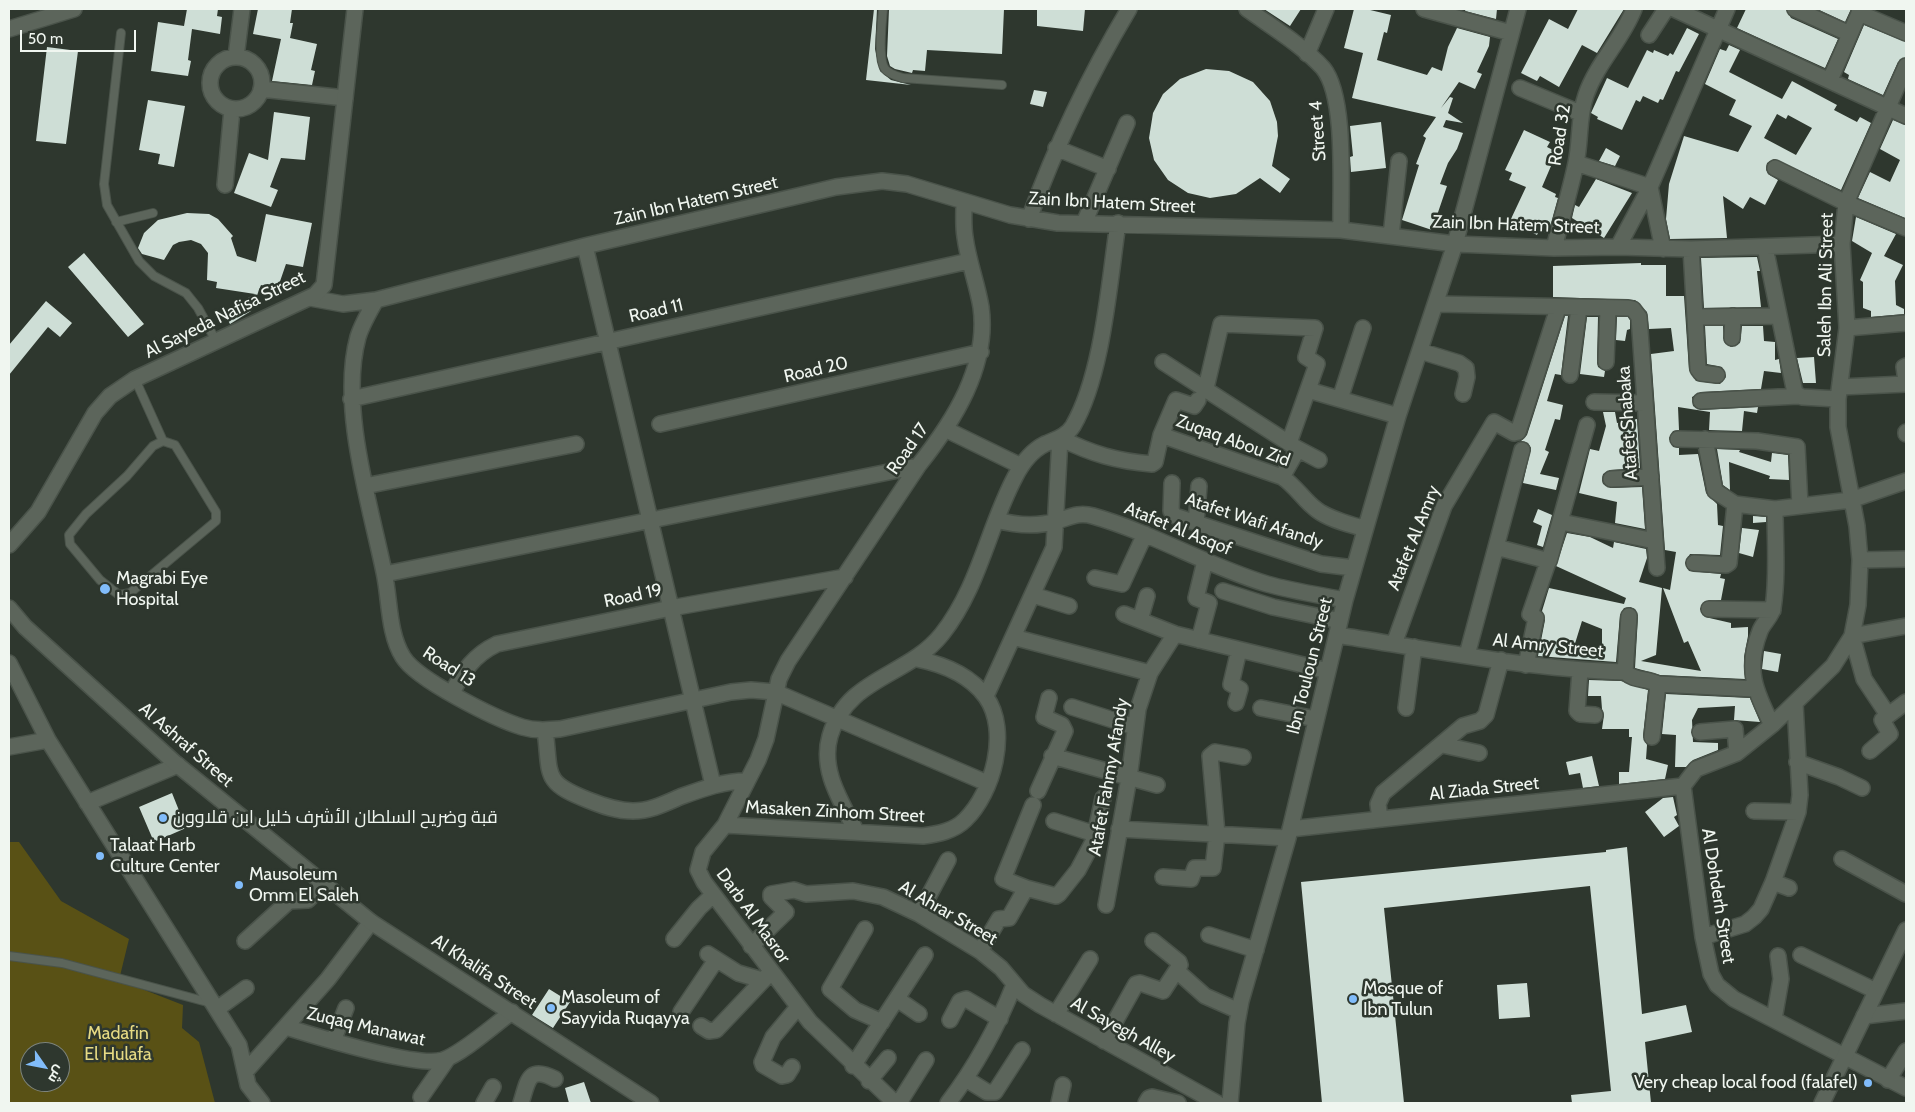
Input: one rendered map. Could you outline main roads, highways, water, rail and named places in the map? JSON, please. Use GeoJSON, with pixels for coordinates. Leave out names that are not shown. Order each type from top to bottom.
{"type":"FeatureCollection","features":[{"type":"Feature","properties":{"kind":"place","name":"Magrabi Eye Hospital"},"geometry":{"type":"Point","coordinates":[105,589]}},
{"type":"Feature","properties":{"kind":"place","name":"قبة وضريح السلطان الأشرف خليل ابن قلاوون"},"geometry":{"type":"Point","coordinates":[163,818]}},
{"type":"Feature","properties":{"kind":"place","name":"Talaat Harb Culture Center"},"geometry":{"type":"Point","coordinates":[100,856]}},
{"type":"Feature","properties":{"kind":"place","name":"Mausoleum Omm El Saleh"},"geometry":{"type":"Point","coordinates":[239,885]}},
{"type":"Feature","properties":{"kind":"place","name":"Mosque of Ibn Tulun"},"geometry":{"type":"Point","coordinates":[1353,999]}},
{"type":"Feature","properties":{"kind":"place","name":"Masoleum of Sayyida Ruqayya"},"geometry":{"type":"Point","coordinates":[551,1008]}},
{"type":"Feature","properties":{"kind":"place","name":"Very cheap local food (falafel)"},"geometry":{"type":"Point","coordinates":[1868,1083]}},
{"type":"Feature","properties":{"kind":"park label","name":"Madafin El Hulafa"},"geometry":{"type":"Point","coordinates":[118,1044]}}]}
